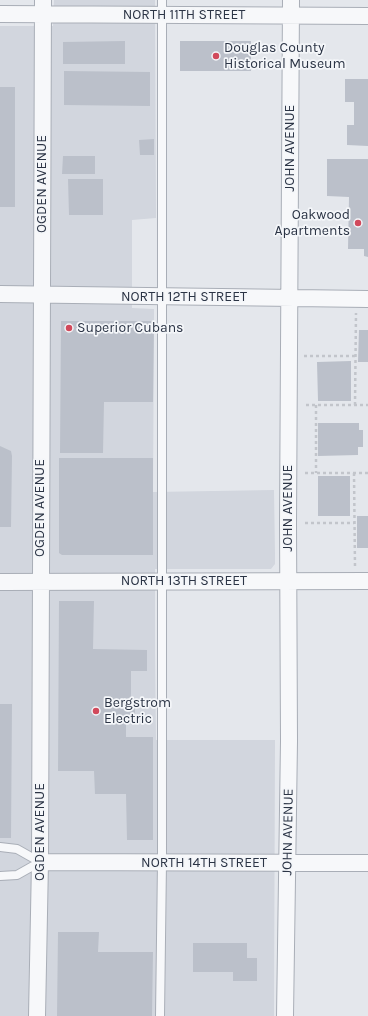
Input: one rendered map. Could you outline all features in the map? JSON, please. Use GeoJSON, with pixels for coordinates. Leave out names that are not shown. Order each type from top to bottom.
{"type":"FeatureCollection","features":[{"type":"Feature","properties":{"kind":"street","name":"NORTH 11TH STREET"},"geometry":{"type":"LineString","coordinates":[[0,14],[43,7],[291,8],[368,16]]}},
{"type":"Feature","properties":{"kind":"street","name":"OGDEN AVENUE"},"geometry":{"type":"LineString","coordinates":[[37,1016],[40,862],[43,7]]}},
{"type":"Feature","properties":{"kind":"street","name":"JOHN AVENUE"},"geometry":{"type":"LineString","coordinates":[[285,1016],[288,863],[288,356],[291,8]]}},
{"type":"Feature","properties":{"kind":"street","name":"NORTH 12TH STREET"},"geometry":{"type":"LineString","coordinates":[[0,294],[41,296],[362,299]]}},
{"type":"Feature","properties":{"kind":"street","name":"NORTH 13TH STREET"},"geometry":{"type":"LineString","coordinates":[[0,582],[362,581]]}},
{"type":"Feature","properties":{"kind":"street","name":"NORTH 14TH STREET"},"geometry":{"type":"LineString","coordinates":[[40,862],[368,863]]}},
{"type":"Feature","properties":{"kind":"lane"},"geometry":{"type":"LineString","coordinates":[[160,1016],[162,862],[162,8]]}},
{"type":"Feature","properties":{"kind":"lane","name":"NORTH 14TH STREET"},"geometry":{"type":"LineString","coordinates":[[0,847],[17,849],[40,862]]}},
{"type":"Feature","properties":{"kind":"lane"},"geometry":{"type":"LineString","coordinates":[[0,876],[17,876],[40,862]]}},
{"type":"Feature","properties":{"kind":"path"},"geometry":{"type":"LineString","coordinates":[[356,405],[356,356],[362,299]]}},
{"type":"Feature","properties":{"kind":"path"},"geometry":{"type":"LineString","coordinates":[[288,356],[356,356]]}},
{"type":"Feature","properties":{"kind":"path"},"geometry":{"type":"LineString","coordinates":[[306,405],[368,406]]}},
{"type":"Feature","properties":{"kind":"path"},"geometry":{"type":"LineString","coordinates":[[316,405],[316,473]]}},
{"type":"Feature","properties":{"kind":"path"},"geometry":{"type":"LineString","coordinates":[[305,473],[368,473]]}},
{"type":"Feature","properties":{"kind":"path"},"geometry":{"type":"LineString","coordinates":[[354,473],[354,523],[362,581]]}},
{"type":"Feature","properties":{"kind":"path"},"geometry":{"type":"LineString","coordinates":[[305,523],[354,523]]}},
{"type":"Feature","properties":{"kind":"shaded area"},"geometry":{"type":"Polygon","coordinates":[[[54,0],[155,0],[156,218],[132,220],[132,308],[154,309],[153,492],[274,490],[275,564],[271,569],[155,569],[155,650],[156,740],[275,740],[274,1016],[0,1016],[0,26],[53,26],[54,0]]]}},
{"type":"Feature","properties":{"kind":"building"},"geometry":{"type":"Polygon","coordinates":[[[125,41],[125,64],[63,64],[63,42],[125,41]]]}},
{"type":"Feature","properties":{"kind":"building","name":"Douglas County Historical Museum"},"geometry":{"type":"Polygon","coordinates":[[[180,41],[251,41],[251,71],[180,71],[180,41]]]}},
{"type":"Feature","properties":{"kind":"building"},"geometry":{"type":"Polygon","coordinates":[[[64,71],[150,72],[150,106],[64,105],[64,71]]]}},
{"type":"Feature","properties":{"kind":"building"},"geometry":{"type":"Polygon","coordinates":[[[345,79],[368,79],[368,146],[347,145],[347,125],[354,125],[354,102],[345,102],[345,79]]]}},
{"type":"Feature","properties":{"kind":"building"},"geometry":{"type":"Polygon","coordinates":[[[0,87],[15,87],[15,207],[0,207],[0,87]]]}},
{"type":"Feature","properties":{"kind":"building"},"geometry":{"type":"Polygon","coordinates":[[[154,139],[154,155],[140,155],[139,140],[154,139]]]}},
{"type":"Feature","properties":{"kind":"building"},"geometry":{"type":"Polygon","coordinates":[[[63,156],[95,156],[95,174],[62,174],[63,156]]]}},
{"type":"Feature","properties":{"kind":"building","name":"Oakwood Apartments"},"geometry":{"type":"Polygon","coordinates":[[[327,159],[368,159],[368,257],[364,256],[364,249],[348,249],[349,197],[327,196],[327,159]]]}},
{"type":"Feature","properties":{"kind":"building"},"geometry":{"type":"Polygon","coordinates":[[[68,179],[103,179],[103,215],[69,215],[68,179]]]}},
{"type":"Feature","properties":{"kind":"building"},"geometry":{"type":"Polygon","coordinates":[[[61,321],[154,321],[153,402],[104,402],[103,453],[60,453],[61,321]]]}},
{"type":"Feature","properties":{"kind":"building"},"geometry":{"type":"Polygon","coordinates":[[[359,330],[368,330],[368,362],[358,362],[359,330]]]}},
{"type":"Feature","properties":{"kind":"building"},"geometry":{"type":"Polygon","coordinates":[[[351,361],[351,401],[318,401],[317,362],[351,361]]]}},
{"type":"Feature","properties":{"kind":"building"},"geometry":{"type":"Polygon","coordinates":[[[318,423],[359,423],[359,430],[363,430],[363,447],[358,447],[358,455],[318,456],[318,423]]]}},
{"type":"Feature","properties":{"kind":"building"},"geometry":{"type":"Polygon","coordinates":[[[0,446],[11,451],[12,456],[11,527],[0,527],[0,446]]]}},
{"type":"Feature","properties":{"kind":"building"},"geometry":{"type":"Polygon","coordinates":[[[59,458],[153,458],[153,555],[62,555],[59,553],[59,458]]]}},
{"type":"Feature","properties":{"kind":"building"},"geometry":{"type":"Polygon","coordinates":[[[318,476],[350,476],[350,516],[318,516],[318,476]]]}},
{"type":"Feature","properties":{"kind":"building"},"geometry":{"type":"Polygon","coordinates":[[[357,516],[368,516],[368,548],[357,548],[357,516]]]}},
{"type":"Feature","properties":{"kind":"building"},"geometry":{"type":"Polygon","coordinates":[[[59,601],[94,601],[93,649],[147,650],[147,671],[131,671],[131,703],[135,703],[135,719],[126,719],[126,737],[153,737],[153,840],[127,840],[126,794],[95,794],[94,771],[58,771],[59,601]]]}},
{"type":"Feature","properties":{"kind":"building"},"geometry":{"type":"Polygon","coordinates":[[[0,704],[12,704],[11,838],[0,838],[0,704]]]}},
{"type":"Feature","properties":{"kind":"building"},"geometry":{"type":"Polygon","coordinates":[[[58,932],[99,932],[98,952],[153,952],[152,1016],[57,1016],[58,932]]]}},
{"type":"Feature","properties":{"kind":"building"},"geometry":{"type":"Polygon","coordinates":[[[193,943],[247,943],[247,958],[257,958],[257,981],[233,981],[233,972],[193,972],[193,943]]]}},
{"type":"Feature","properties":{"kind":"place","name":"Douglas County Historical Museum"},"geometry":{"type":"Point","coordinates":[216,56]}},
{"type":"Feature","properties":{"kind":"place","name":"Oakwood Apartments"},"geometry":{"type":"Point","coordinates":[358,223]}},
{"type":"Feature","properties":{"kind":"place","name":"Superior Cubans"},"geometry":{"type":"Point","coordinates":[69,328]}},
{"type":"Feature","properties":{"kind":"place","name":"Bergstrom Electric"},"geometry":{"type":"Point","coordinates":[96,711]}}]}
